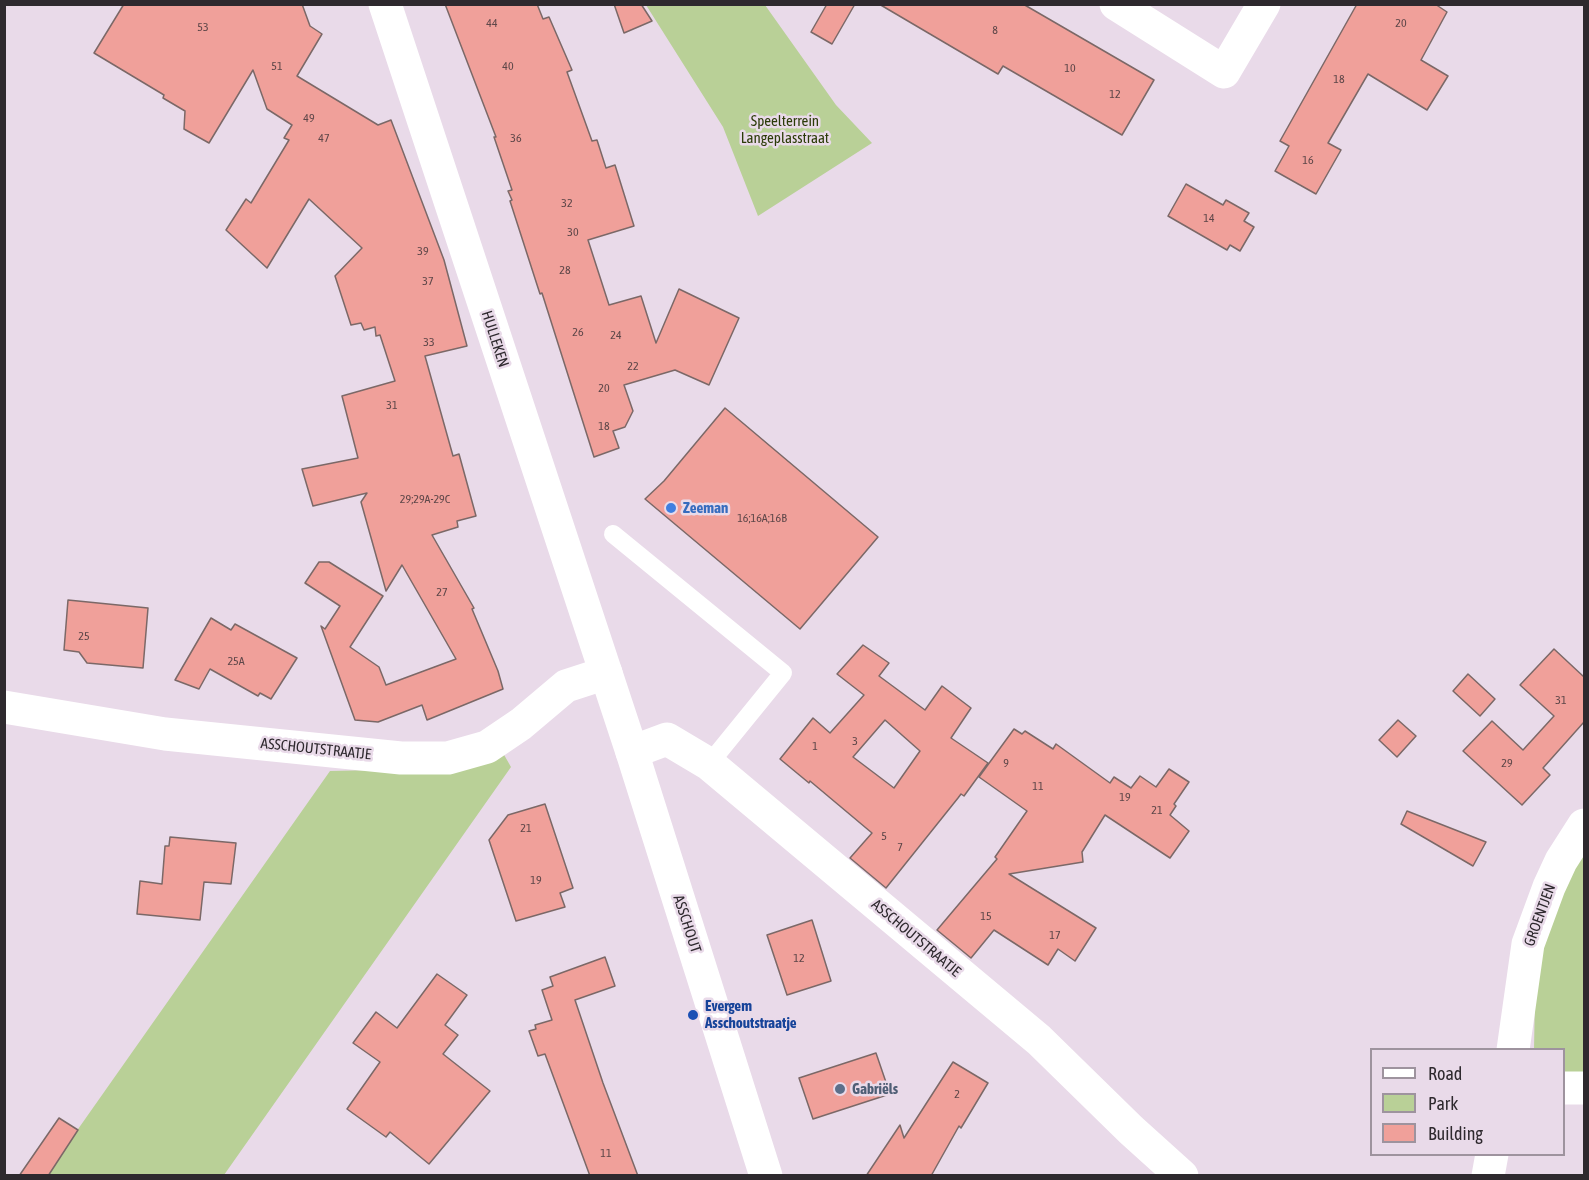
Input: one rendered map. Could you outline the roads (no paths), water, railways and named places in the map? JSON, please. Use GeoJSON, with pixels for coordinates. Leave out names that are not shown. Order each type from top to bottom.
{"type":"FeatureCollection","features":[{"type":"Feature","properties":{"kind":"street","name":"HULLEKEN"},"geometry":{"type":"LineString","coordinates":[[385,4],[606,673]]}},
{"type":"Feature","properties":{"kind":"street"},"geometry":{"type":"LineString","coordinates":[[1116,4],[1224,72],[1264,4]]}},
{"type":"Feature","properties":{"kind":"street","name":"ASSCHOUTSTRAATJE"},"geometry":{"type":"LineString","coordinates":[[4,707],[165,734],[401,758],[448,758],[487,747],[520,724],[566,686],[606,673]]}},
{"type":"Feature","properties":{"kind":"street","name":"ASSCHOUT"},"geometry":{"type":"LineString","coordinates":[[606,673],[766,1176]]}},
{"type":"Feature","properties":{"kind":"street","name":"ASSCHOUTSTRAATJE"},"geometry":{"type":"LineString","coordinates":[[632,752],[667,739],[709,764],[1039,1041],[1182,1176]]}},
{"type":"Feature","properties":{"kind":"street","name":"GROENTJEN"},"geometry":{"type":"LineString","coordinates":[[1513,1048],[1528,944],[1549,887],[1584,825]]}},
{"type":"Feature","properties":{"kind":"street"},"geometry":{"type":"LineString","coordinates":[[1565,1088],[1584,1088]]}},
{"type":"Feature","properties":{"kind":"lane"},"geometry":{"type":"LineString","coordinates":[[613,534],[783,674],[709,764]]}},
{"type":"Feature","properties":{"kind":"place","name":"Zeeman"},"geometry":{"type":"Point","coordinates":[671,508]}},
{"type":"Feature","properties":{"kind":"place","name":"Evergem Asschoutstraatje"},"geometry":{"type":"Point","coordinates":[693,1015]}},
{"type":"Feature","properties":{"kind":"place","name":"Gabriëls"},"geometry":{"type":"Point","coordinates":[840,1089]}},
{"type":"Feature","properties":{"kind":"park label","name":"Speelterrein Langeplasstraat"},"geometry":{"type":"Point","coordinates":[785,130]}}]}
